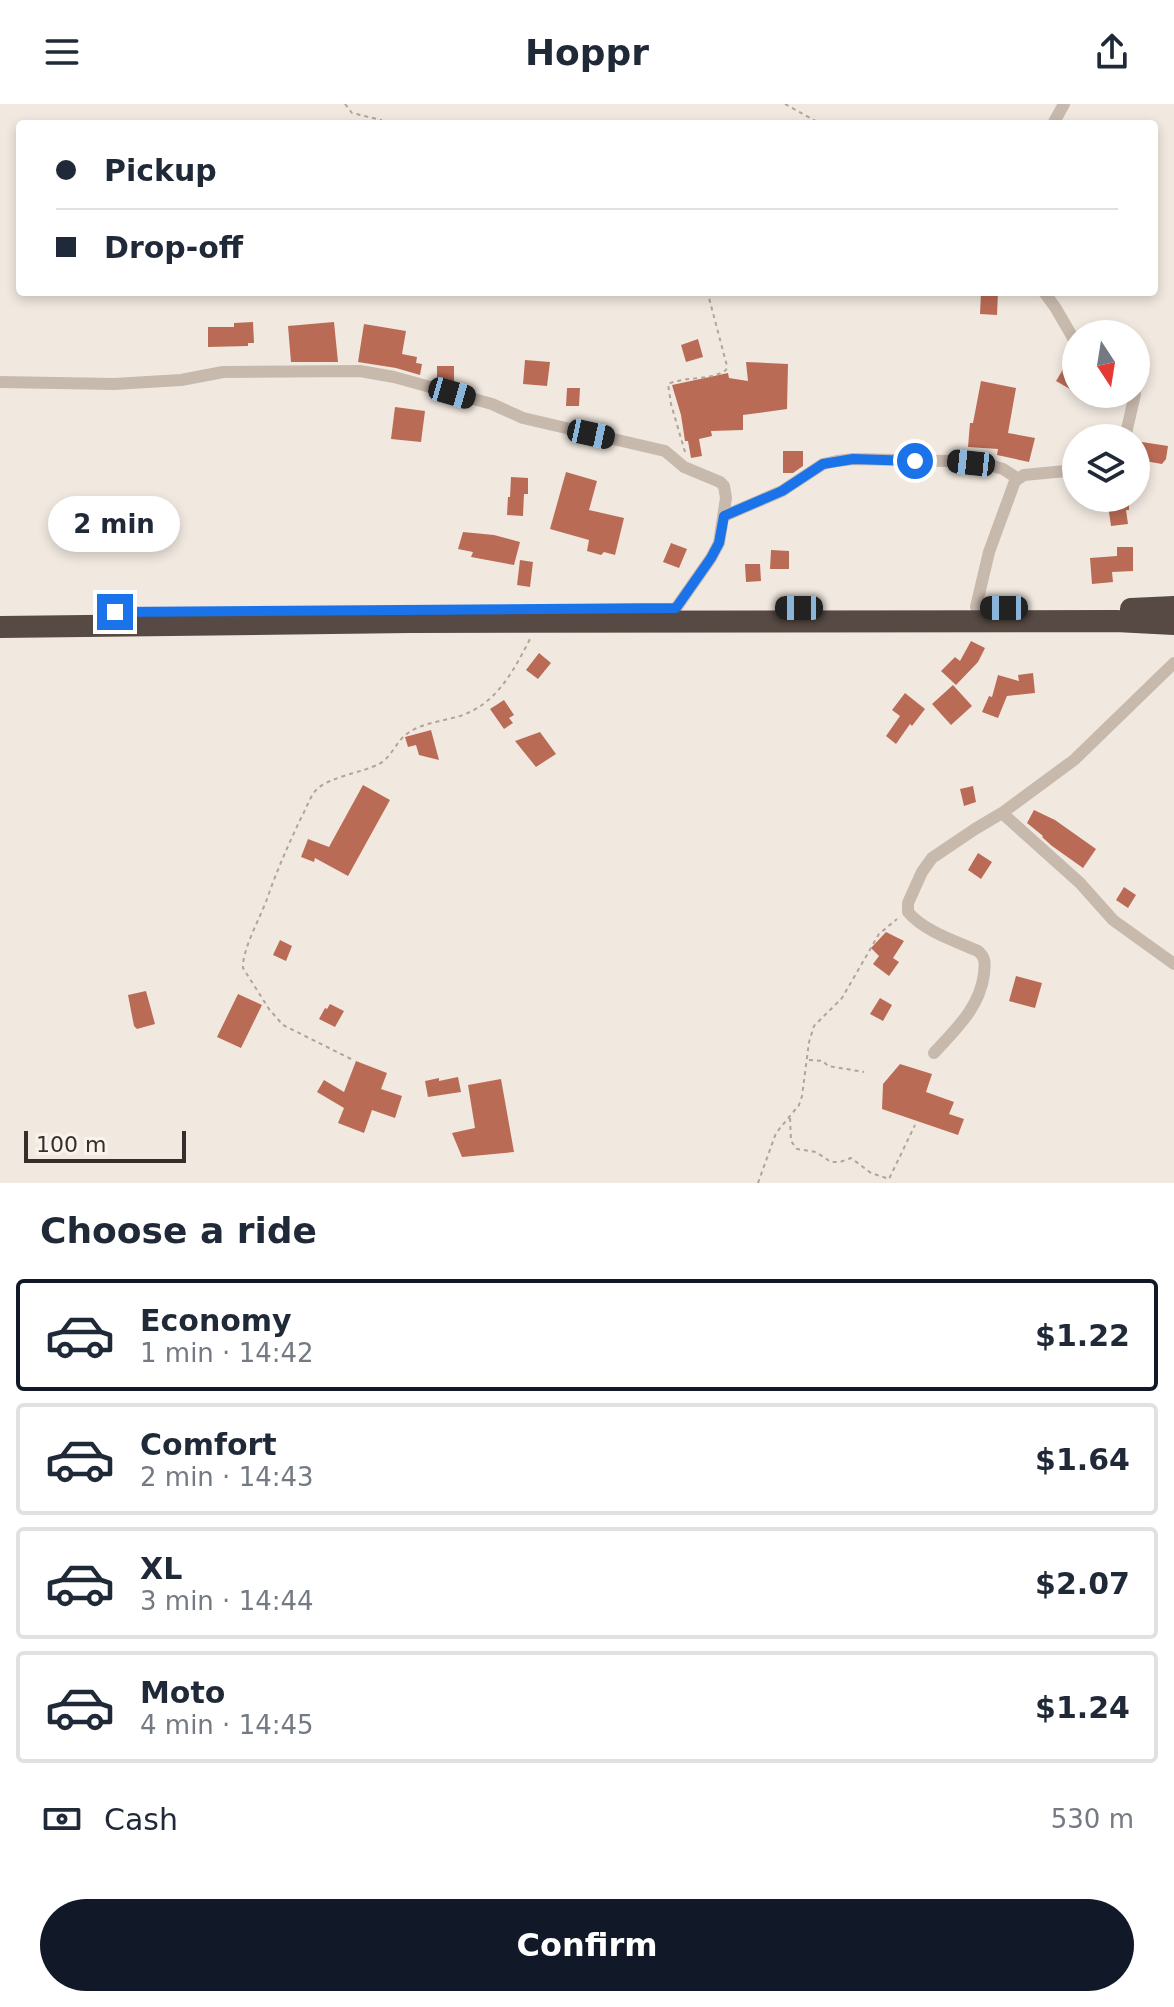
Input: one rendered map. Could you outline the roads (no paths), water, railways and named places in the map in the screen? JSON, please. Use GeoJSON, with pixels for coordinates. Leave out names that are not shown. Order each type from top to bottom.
{"type":"FeatureCollection","features":[{"type":"Feature","properties":{"kind":"highway"},"geometry":{"type":"LineString","coordinates":[[0,614],[494,608],[1174,607]]}},
{"type":"Feature","properties":{"kind":"highway"},"geometry":{"type":"LineString","coordinates":[[0,627],[538,622],[1051,621],[1174,624]]}},
{"type":"Feature","properties":{"kind":"street"},"geometry":{"type":"LineString","coordinates":[[1047,296],[1063,320]]}},
{"type":"Feature","properties":{"kind":"street"},"geometry":{"type":"LineString","coordinates":[[0,382],[114,384],[181,380],[235,372],[370,373],[492,404],[523,418],[665,451],[689,469],[720,482],[726,498],[719,543],[676,608]]}},
{"type":"Feature","properties":{"kind":"street"},"geometry":{"type":"LineString","coordinates":[[724,516],[782,491],[823,464],[837,461],[949,461],[993,466],[1017,478]]}},
{"type":"Feature","properties":{"kind":"street"},"geometry":{"type":"LineString","coordinates":[[976,607],[989,552],[1017,478],[1062,471]]}},
{"type":"Feature","properties":{"kind":"street"},"geometry":{"type":"LineString","coordinates":[[934,1053],[977,1001],[985,961],[978,951],[942,935],[908,912],[908,903],[922,872],[932,858],[1002,813],[1074,760],[1174,663]]}},
{"type":"Feature","properties":{"kind":"street"},"geometry":{"type":"LineString","coordinates":[[1002,813],[1080,883],[1113,920],[1174,964]]}}]}
